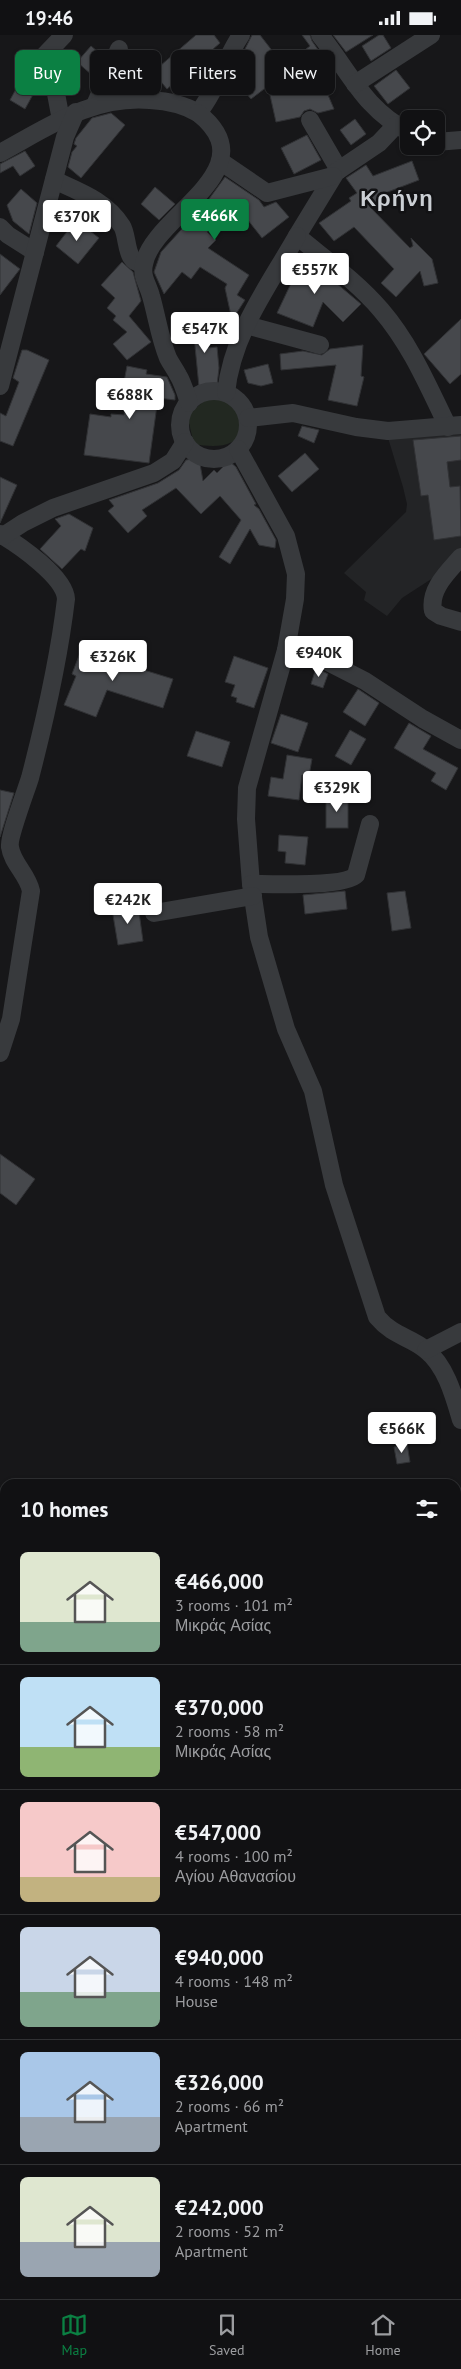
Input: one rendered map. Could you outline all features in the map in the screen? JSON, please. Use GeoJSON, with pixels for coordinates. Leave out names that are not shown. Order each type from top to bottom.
{"type":"FeatureCollection","features":[{"type":"Feature","properties":{"kind":"street"},"geometry":{"type":"LineString","coordinates":[[44,50],[45,35]]}},
{"type":"Feature","properties":{"kind":"street"},"geometry":{"type":"LineString","coordinates":[[50,50],[64,35]]}},
{"type":"Feature","properties":{"kind":"street"},"geometry":{"type":"LineString","coordinates":[[198,113],[208,101],[222,68],[241,35]]}},
{"type":"Feature","properties":{"kind":"street"},"geometry":{"type":"LineString","coordinates":[[320,35],[374,109],[400,128]]}},
{"type":"Feature","properties":{"kind":"street"},"geometry":{"type":"LineString","coordinates":[[355,84],[431,35]]}},
{"type":"Feature","properties":{"kind":"street"},"geometry":{"type":"LineString","coordinates":[[95,105],[119,49]]}},
{"type":"Feature","properties":{"kind":"street"},"geometry":{"type":"LineString","coordinates":[[0,386],[65,137],[69,116],[59,95]]}},
{"type":"Feature","properties":{"kind":"street"},"geometry":{"type":"LineString","coordinates":[[0,153],[69,116],[95,105],[120,100],[154,100],[183,105],[198,113],[217,132],[220,161],[206,189],[150,246],[144,263],[143,277],[151,294],[168,360],[179,376],[189,403]]}},
{"type":"Feature","properties":{"kind":"street"},"geometry":{"type":"LineString","coordinates":[[310,120],[336,173]]}},
{"type":"Feature","properties":{"kind":"street"},"geometry":{"type":"LineString","coordinates":[[220,161],[267,193],[336,173],[400,130]]}},
{"type":"Feature","properties":{"kind":"street"},"geometry":{"type":"LineString","coordinates":[[445,141],[461,140]]}},
{"type":"Feature","properties":{"kind":"street"},"geometry":{"type":"LineString","coordinates":[[226,393],[231,358],[246,325],[336,173]]}},
{"type":"Feature","properties":{"kind":"street"},"geometry":{"type":"LineString","coordinates":[[54,180],[102,203],[123,227],[128,253],[136,262],[144,263]]}},
{"type":"Feature","properties":{"kind":"street"},"geometry":{"type":"LineString","coordinates":[[0,227],[8,235],[35,252]]}},
{"type":"Feature","properties":{"kind":"street"},"geometry":{"type":"LineString","coordinates":[[248,419],[292,413],[356,427],[388,431],[454,426],[424,375],[386,317],[347,276],[297,236]]}},
{"type":"Feature","properties":{"kind":"street"},"geometry":{"type":"LineString","coordinates":[[246,325],[320,345]]}},
{"type":"Feature","properties":{"kind":"street"},"geometry":{"type":"LineString","coordinates":[[208,392],[226,393],[238,401],[248,419],[246,436],[238,449],[225,457],[210,459],[196,453],[185,442],[181,422],[189,403],[195,397],[208,392]]}},
{"type":"Feature","properties":{"kind":"street"},"geometry":{"type":"LineString","coordinates":[[0,1053],[11,1019],[31,891],[26,876],[13,857],[10,842],[23,805],[41,735],[66,599],[64,589],[58,581],[24,550],[2,535],[53,508],[154,473],[172,461],[185,442]]}},
{"type":"Feature","properties":{"kind":"street"},"geometry":{"type":"LineString","coordinates":[[238,449],[286,536],[294,562],[296,592],[286,650],[247,788],[246,819],[252,890],[259,937],[286,1029],[313,1091],[334,1185],[377,1317],[393,1332],[426,1350],[451,1386],[461,1420]]}},
{"type":"Feature","properties":{"kind":"street"},"geometry":{"type":"LineString","coordinates":[[461,557],[439,583],[431,603],[433,611],[441,617],[461,622]]}},
{"type":"Feature","properties":{"kind":"street"},"geometry":{"type":"LineString","coordinates":[[286,650],[317,657],[365,681],[423,719],[461,740]]}},
{"type":"Feature","properties":{"kind":"street"},"geometry":{"type":"LineString","coordinates":[[154,913],[252,890],[352,880],[356,875],[370,824]]}},
{"type":"Feature","properties":{"kind":"street"},"geometry":{"type":"LineString","coordinates":[[426,1350],[461,1332]]}},
{"type":"Feature","properties":{"kind":"shaded area"},"geometry":{"type":"Polygon","coordinates":[[[218,396],[233,403],[239,409],[245,423],[244,430],[240,436],[227,444],[213,446],[194,444],[187,415],[207,399],[218,396]]]}},
{"type":"Feature","properties":{"kind":"shaded area"},"geometry":{"type":"Polygon","coordinates":[[[461,424],[461,549],[439,574],[402,598],[387,616],[364,600],[366,592],[344,573],[406,512],[407,504],[403,487],[385,428],[461,424]]]}},
{"type":"Feature","properties":{"kind":"building"},"geometry":{"type":"Polygon","coordinates":[[[196,35],[214,35],[220,43],[212,50],[179,50],[196,35]]]}},
{"type":"Feature","properties":{"kind":"building"},"geometry":{"type":"Polygon","coordinates":[[[252,35],[260,35],[272,50],[265,50],[265,88],[251,99],[248,95],[255,95],[255,50],[244,50],[252,35]]]}},
{"type":"Feature","properties":{"kind":"building"},"geometry":{"type":"Polygon","coordinates":[[[302,35],[310,35],[318,50],[305,50],[310,46],[302,35]]]}},
{"type":"Feature","properties":{"kind":"building"},"geometry":{"type":"Polygon","coordinates":[[[333,35],[373,35],[346,52],[333,35]]]}},
{"type":"Feature","properties":{"kind":"building"},"geometry":{"type":"Polygon","coordinates":[[[379,35],[383,35],[391,48],[371,61],[362,46],[379,35]]]}},
{"type":"Feature","properties":{"kind":"building"},"geometry":{"type":"Polygon","coordinates":[[[91,46],[96,50],[90,50],[90,73],[80,65],[80,59],[91,46]]]}},
{"type":"Feature","properties":{"kind":"building"},"geometry":{"type":"Polygon","coordinates":[[[171,57],[171,86],[167,89],[161,82],[161,65],[171,57]]]}},
{"type":"Feature","properties":{"kind":"building"},"geometry":{"type":"Polygon","coordinates":[[[396,70],[410,88],[388,104],[374,86],[396,70]]]}},
{"type":"Feature","properties":{"kind":"building"},"geometry":{"type":"Polygon","coordinates":[[[15,91],[15,95],[33,95],[25,109],[10,100],[15,91]]]}},
{"type":"Feature","properties":{"kind":"building"},"geometry":{"type":"Polygon","coordinates":[[[270,95],[328,95],[334,109],[318,113],[310,109],[304,111],[300,117],[276,122],[270,95]]]}},
{"type":"Feature","properties":{"kind":"building"},"geometry":{"type":"Polygon","coordinates":[[[111,113],[125,125],[81,178],[68,167],[72,152],[77,146],[74,144],[76,138],[92,118],[111,113]]]}},
{"type":"Feature","properties":{"kind":"building"},"geometry":{"type":"Polygon","coordinates":[[[355,119],[366,134],[351,145],[340,130],[355,119]]]}},
{"type":"Feature","properties":{"kind":"building"},"geometry":{"type":"Polygon","coordinates":[[[307,135],[321,160],[294,174],[281,148],[307,135]]]}},
{"type":"Feature","properties":{"kind":"building"},"geometry":{"type":"Polygon","coordinates":[[[25,151],[35,166],[20,176],[13,166],[0,173],[0,164],[25,151]]]}},
{"type":"Feature","properties":{"kind":"building"},"geometry":{"type":"Polygon","coordinates":[[[412,161],[419,180],[385,193],[388,196],[371,208],[410,248],[413,246],[411,238],[432,259],[438,283],[424,286],[420,271],[396,297],[381,283],[394,269],[354,227],[334,241],[319,223],[351,201],[349,198],[357,193],[346,178],[366,165],[373,176],[412,161]]]}},
{"type":"Feature","properties":{"kind":"building"},"geometry":{"type":"Polygon","coordinates":[[[225,177],[259,200],[264,207],[276,202],[289,217],[262,238],[236,205],[207,232],[216,240],[208,248],[249,275],[237,295],[245,300],[232,320],[225,288],[227,284],[200,267],[191,279],[182,272],[164,294],[154,272],[161,252],[209,199],[225,177]]]}},
{"type":"Feature","properties":{"kind":"building"},"geometry":{"type":"Polygon","coordinates":[[[155,187],[175,204],[159,220],[141,204],[155,187]]]}},
{"type":"Feature","properties":{"kind":"building"},"geometry":{"type":"Polygon","coordinates":[[[21,189],[37,203],[29,234],[13,221],[7,205],[21,189]]]}},
{"type":"Feature","properties":{"kind":"building"},"geometry":{"type":"Polygon","coordinates":[[[76,220],[99,238],[78,264],[56,246],[76,220]]]}},
{"type":"Feature","properties":{"kind":"building"},"geometry":{"type":"Polygon","coordinates":[[[0,254],[20,269],[0,295],[0,254]]]}},
{"type":"Feature","properties":{"kind":"building"},"geometry":{"type":"Polygon","coordinates":[[[302,254],[361,304],[343,322],[323,302],[313,327],[277,313],[295,275],[292,273],[302,254]]]}},
{"type":"Feature","properties":{"kind":"building"},"geometry":{"type":"Polygon","coordinates":[[[122,262],[133,272],[141,301],[129,316],[151,342],[127,360],[113,344],[127,332],[113,320],[116,316],[107,308],[115,298],[101,285],[122,262]]]}},
{"type":"Feature","properties":{"kind":"building"},"geometry":{"type":"Polygon","coordinates":[[[192,315],[208,316],[207,348],[217,347],[219,368],[217,385],[199,387],[192,315]]]}},
{"type":"Feature","properties":{"kind":"building"},"geometry":{"type":"Polygon","coordinates":[[[461,319],[461,374],[450,384],[424,354],[461,319]]]}},
{"type":"Feature","properties":{"kind":"building"},"geometry":{"type":"Polygon","coordinates":[[[363,345],[361,376],[364,377],[357,406],[328,400],[336,365],[281,370],[280,354],[303,351],[322,355],[330,349],[363,345]]]}},
{"type":"Feature","properties":{"kind":"building"},"geometry":{"type":"Polygon","coordinates":[[[22,350],[27,350],[49,360],[13,446],[0,441],[0,413],[6,416],[19,382],[13,378],[22,350]]]}},
{"type":"Feature","properties":{"kind":"building"},"geometry":{"type":"Polygon","coordinates":[[[268,364],[273,383],[261,386],[248,383],[244,370],[268,364]]]}},
{"type":"Feature","properties":{"kind":"building"},"geometry":{"type":"Polygon","coordinates":[[[127,366],[147,370],[146,374],[167,377],[175,395],[175,400],[158,398],[149,463],[84,455],[90,414],[111,417],[111,414],[124,415],[128,382],[124,382],[127,366]]]}},
{"type":"Feature","properties":{"kind":"building"},"geometry":{"type":"Polygon","coordinates":[[[302,426],[319,430],[314,443],[298,436],[302,426]]]}},
{"type":"Feature","properties":{"kind":"building"},"geometry":{"type":"Polygon","coordinates":[[[461,436],[461,460],[447,462],[450,487],[460,486],[461,536],[434,540],[428,495],[421,496],[413,440],[461,436]]]}},
{"type":"Feature","properties":{"kind":"building"},"geometry":{"type":"Polygon","coordinates":[[[305,453],[319,469],[292,492],[278,476],[305,453]]]}},
{"type":"Feature","properties":{"kind":"building"},"geometry":{"type":"Polygon","coordinates":[[[199,458],[203,481],[214,470],[217,473],[229,461],[236,467],[256,504],[254,505],[259,509],[276,540],[275,548],[259,545],[250,529],[230,564],[219,557],[241,520],[220,496],[201,514],[176,488],[142,510],[147,516],[128,533],[108,511],[114,506],[109,500],[158,483],[179,470],[186,460],[199,458]]]}},
{"type":"Feature","properties":{"kind":"building"},"geometry":{"type":"Polygon","coordinates":[[[0,477],[17,485],[0,523],[0,477]]]}},
{"type":"Feature","properties":{"kind":"building"},"geometry":{"type":"Polygon","coordinates":[[[69,514],[93,528],[85,551],[81,549],[62,569],[40,549],[61,526],[55,519],[69,514]]]}},
{"type":"Feature","properties":{"kind":"building"},"geometry":{"type":"Polygon","coordinates":[[[83,645],[122,659],[121,663],[173,679],[163,708],[107,690],[96,717],[64,705],[76,676],[72,674],[83,645]]]}},
{"type":"Feature","properties":{"kind":"building"},"geometry":{"type":"Polygon","coordinates":[[[234,656],[268,668],[254,708],[236,702],[237,698],[231,696],[235,685],[225,682],[234,656]]]}},
{"type":"Feature","properties":{"kind":"building"},"geometry":{"type":"Polygon","coordinates":[[[316,668],[328,674],[323,688],[311,684],[316,668]]]}},
{"type":"Feature","properties":{"kind":"building"},"geometry":{"type":"Polygon","coordinates":[[[358,689],[379,703],[365,726],[343,712],[358,689]]]}},
{"type":"Feature","properties":{"kind":"building"},"geometry":{"type":"Polygon","coordinates":[[[281,714],[308,723],[298,752],[271,743],[281,714]]]}},
{"type":"Feature","properties":{"kind":"building"},"geometry":{"type":"Polygon","coordinates":[[[409,723],[431,736],[423,749],[458,768],[446,790],[431,781],[436,773],[394,748],[409,723]]]}},
{"type":"Feature","properties":{"kind":"building"},"geometry":{"type":"Polygon","coordinates":[[[350,730],[366,739],[351,765],[335,756],[350,730]]]}},
{"type":"Feature","properties":{"kind":"building"},"geometry":{"type":"Polygon","coordinates":[[[196,731],[230,742],[222,767],[187,756],[196,731]]]}},
{"type":"Feature","properties":{"kind":"building"},"geometry":{"type":"Polygon","coordinates":[[[287,755],[312,759],[309,776],[302,775],[299,800],[268,796],[271,777],[283,779],[287,755]]]}},
{"type":"Feature","properties":{"kind":"building"},"geometry":{"type":"Polygon","coordinates":[[[0,790],[14,793],[0,837],[0,790]]]}},
{"type":"Feature","properties":{"kind":"building"},"geometry":{"type":"Polygon","coordinates":[[[326,799],[348,799],[348,828],[326,828],[326,799]]]}},
{"type":"Feature","properties":{"kind":"building"},"geometry":{"type":"Polygon","coordinates":[[[279,835],[308,837],[305,865],[285,863],[286,852],[278,851],[279,835]]]}},
{"type":"Feature","properties":{"kind":"building"},"geometry":{"type":"Polygon","coordinates":[[[345,891],[347,909],[305,914],[303,895],[345,891]]]}},
{"type":"Feature","properties":{"kind":"building"},"geometry":{"type":"Polygon","coordinates":[[[405,891],[411,928],[392,931],[387,893],[405,891]]]}},
{"type":"Feature","properties":{"kind":"building"},"geometry":{"type":"Polygon","coordinates":[[[138,905],[143,941],[118,945],[112,909],[138,905]]]}},
{"type":"Feature","properties":{"kind":"building"},"geometry":{"type":"Polygon","coordinates":[[[0,1154],[35,1179],[16,1205],[0,1193],[0,1154]]]}},
{"type":"Feature","properties":{"kind":"building"},"geometry":{"type":"Polygon","coordinates":[[[407,1444],[410,1462],[397,1464],[394,1447],[407,1444]]]}},
{"type":"Feature","properties":{"kind":"district","name":"Κρήνη"},"geometry":{"type":"Point","coordinates":[397,198]}}]}
